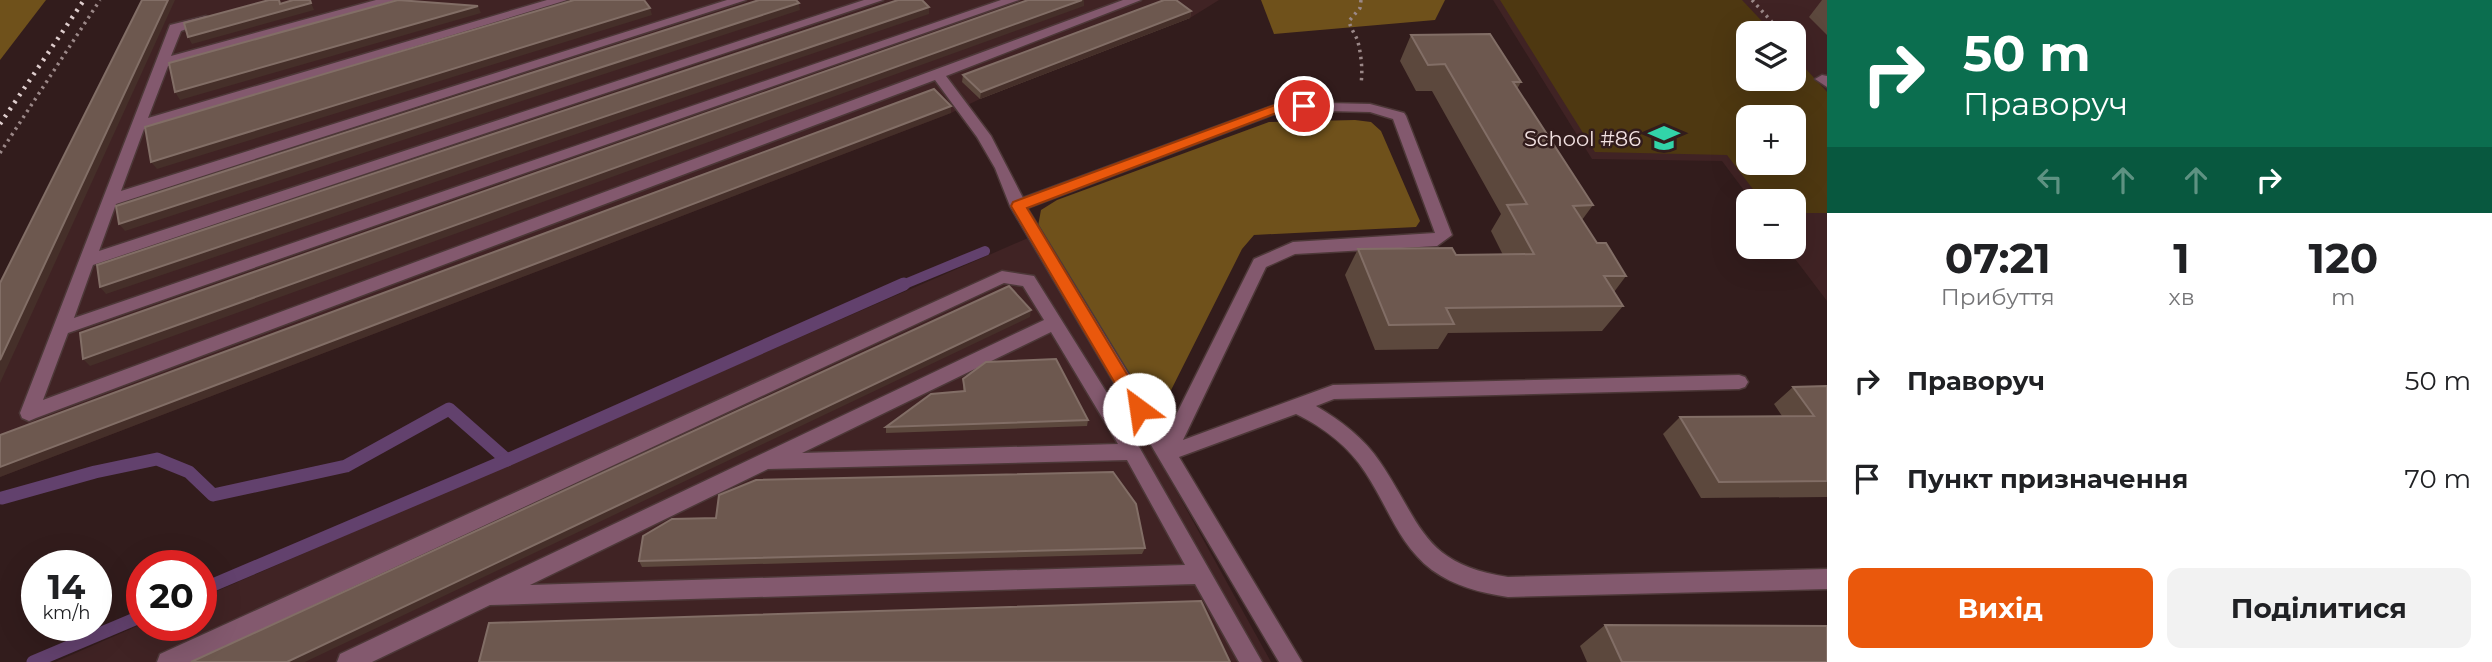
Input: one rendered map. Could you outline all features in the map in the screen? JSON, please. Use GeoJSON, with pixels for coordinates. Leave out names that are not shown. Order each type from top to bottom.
{"type":"FeatureCollection","features":[{"type":"Feature","properties":{"kind":"lane"},"geometry":{"type":"LineString","coordinates":[[162,63],[390,0]]}},
{"type":"Feature","properties":{"kind":"lane"},"geometry":{"type":"LineString","coordinates":[[138,126],[561,0]]}},
{"type":"Feature","properties":{"kind":"lane"},"geometry":{"type":"LineString","coordinates":[[110,201],[740,0]]}},
{"type":"Feature","properties":{"kind":"lane"},"geometry":{"type":"LineString","coordinates":[[87,261],[877,0]]}},
{"type":"Feature","properties":{"kind":"lane"},"geometry":{"type":"LineString","coordinates":[[61,329],[1013,0]]}},
{"type":"Feature","properties":{"kind":"lane"},"geometry":{"type":"LineString","coordinates":[[228,14],[175,28],[29,413],[1135,0]]}},
{"type":"Feature","properties":{"kind":"lane"},"geometry":{"type":"LineString","coordinates":[[937,74],[991,142],[1006,170],[1018,206],[1291,662]]}},
{"type":"Feature","properties":{"kind":"lane"},"geometry":{"type":"LineString","coordinates":[[1018,206],[1283,106],[1370,108],[1399,116],[1444,235],[1437,240],[1293,248],[1261,263],[1166,454]]}},
{"type":"Feature","properties":{"kind":"lane"},"geometry":{"type":"LineString","coordinates":[[168,662],[1003,277],[1028,280],[1132,452],[1251,662]]}},
{"type":"Feature","properties":{"kind":"lane"},"geometry":{"type":"LineString","coordinates":[[348,662],[1053,323]]}},
{"type":"Feature","properties":{"kind":"lane"},"geometry":{"type":"LineString","coordinates":[[1166,454],[1333,393],[1739,382]]}},
{"type":"Feature","properties":{"kind":"lane"},"geometry":{"type":"LineString","coordinates":[[1298,406],[1329,424],[1363,455],[1380,479],[1405,527],[1435,561],[1455,575],[1479,584],[1507,587],[1827,579]]}},
{"type":"Feature","properties":{"kind":"lane"},"geometry":{"type":"LineString","coordinates":[[764,462],[1132,452]]}},
{"type":"Feature","properties":{"kind":"lane"},"geometry":{"type":"LineString","coordinates":[[484,596],[1199,574]]}},
{"type":"Feature","properties":{"kind":"path"},"geometry":{"type":"LineString","coordinates":[[0,153],[100,0]]}},
{"type":"Feature","properties":{"kind":"path"},"geometry":{"type":"LineString","coordinates":[[1361,0],[1360,8],[1349,22],[1358,42],[1357,53],[1364,66],[1362,90],[1370,108]]}},
{"type":"Feature","properties":{"kind":"path"},"geometry":{"type":"LineString","coordinates":[[1752,0],[1771,21]]}},
{"type":"Feature","properties":{"kind":"shaded area"},"geometry":{"type":"Polygon","coordinates":[[[0,0],[46,0],[0,60],[0,0]]]}},
{"type":"Feature","properties":{"kind":"shaded area"},"geometry":{"type":"Polygon","coordinates":[[[150,0],[1219,0],[1190,18],[980,99],[951,113],[0,477],[0,305],[150,0]]]}},
{"type":"Feature","properties":{"kind":"shaded area"},"geometry":{"type":"Polygon","coordinates":[[[1261,0],[1445,0],[1435,20],[1274,34],[1261,0]]]}},
{"type":"Feature","properties":{"kind":"shaded area","name":"School #86"},"geometry":{"type":"Polygon","coordinates":[[[1493,0],[1827,0],[1827,301],[1795,259],[1806,259],[1806,189],[1743,189],[1722,161],[1592,159],[1493,0]]]}},
{"type":"Feature","properties":{"kind":"shaded area","name":"School #86"},"geometry":{"type":"Polygon","coordinates":[[[1500,0],[1742,0],[1762,21],[1736,21],[1736,91],[1806,91],[1806,69],[1827,92],[1827,213],[1806,213],[1806,189],[1753,189],[1742,175],[1806,175],[1806,105],[1736,105],[1736,167],[1727,155],[1595,152],[1500,0]]]}},
{"type":"Feature","properties":{"kind":"shaded area"},"geometry":{"type":"Polygon","coordinates":[[[1269,122],[1371,122],[1381,131],[1420,221],[1416,227],[1254,235],[1242,249],[1159,414],[1153,412],[1143,400],[1038,226],[1041,210],[1057,200],[1269,122]]]}},
{"type":"Feature","properties":{"kind":"shaded area"},"geometry":{"type":"Polygon","coordinates":[[[1028,238],[1158,458],[1271,662],[55,662],[103,641],[112,641],[112,637],[126,631],[126,641],[217,641],[217,591],[1028,238]]]}},
{"type":"Feature","properties":{"kind":"building"},"geometry":{"type":"Polygon","coordinates":[[[142,0],[168,0],[0,360],[0,283],[142,0]]]}},
{"type":"Feature","properties":{"kind":"building"},"geometry":{"type":"Polygon","coordinates":[[[269,0],[279,0],[280,4],[293,0],[310,0],[311,3],[188,37],[184,23],[269,0]]]}},
{"type":"Feature","properties":{"kind":"building"},"geometry":{"type":"Polygon","coordinates":[[[398,0],[478,6],[175,92],[169,63],[398,0]]]}},
{"type":"Feature","properties":{"kind":"building"},"geometry":{"type":"Polygon","coordinates":[[[574,0],[644,0],[650,8],[151,162],[145,127],[574,0]]]}},
{"type":"Feature","properties":{"kind":"building"},"geometry":{"type":"Polygon","coordinates":[[[759,0],[796,0],[799,3],[119,224],[116,206],[759,0]]]}},
{"type":"Feature","properties":{"kind":"building"},"geometry":{"type":"Polygon","coordinates":[[[898,0],[922,0],[929,7],[100,287],[97,265],[898,0]]]}},
{"type":"Feature","properties":{"kind":"building"},"geometry":{"type":"Polygon","coordinates":[[[1028,0],[1082,0],[83,359],[80,333],[1028,0]]]}},
{"type":"Feature","properties":{"kind":"building"},"geometry":{"type":"Polygon","coordinates":[[[1164,0],[1176,0],[1191,11],[981,92],[963,75],[1164,0]]]}},
{"type":"Feature","properties":{"kind":"building"},"geometry":{"type":"Polygon","coordinates":[[[1490,34],[1521,82],[1513,82],[1593,205],[1573,206],[1597,243],[1606,243],[1626,276],[1604,276],[1623,306],[1446,308],[1454,324],[1389,325],[1358,249],[1452,248],[1456,255],[1534,254],[1507,205],[1527,204],[1445,64],[1428,65],[1411,35],[1490,34]]]}},
{"type":"Feature","properties":{"kind":"building"},"geometry":{"type":"Polygon","coordinates":[[[934,89],[951,106],[0,467],[0,435],[934,89]]]}},
{"type":"Feature","properties":{"kind":"building"},"geometry":{"type":"Polygon","coordinates":[[[1009,286],[1031,310],[287,662],[191,662],[1009,286]]]}},
{"type":"Feature","properties":{"kind":"building"},"geometry":{"type":"Polygon","coordinates":[[[1056,359],[1088,420],[886,427],[931,394],[965,391],[963,379],[986,362],[1056,359]]]}},
{"type":"Feature","properties":{"kind":"building"},"geometry":{"type":"Polygon","coordinates":[[[1827,386],[1827,481],[1719,482],[1680,417],[1814,416],[1793,387],[1827,386]]]}},
{"type":"Feature","properties":{"kind":"building"},"geometry":{"type":"Polygon","coordinates":[[[1113,472],[1136,504],[1145,548],[639,561],[643,536],[672,519],[716,518],[719,495],[756,480],[1113,472]]]}},
{"type":"Feature","properties":{"kind":"building"},"geometry":{"type":"Polygon","coordinates":[[[1201,601],[1230,662],[479,662],[489,623],[1201,601]]]}},
{"type":"Feature","properties":{"kind":"building"},"geometry":{"type":"Polygon","coordinates":[[[1605,625],[1827,626],[1827,662],[1622,662],[1605,625]]]}},
{"type":"Feature","properties":{"kind":"waterway"},"geometry":{"type":"LineString","coordinates":[[900,286],[985,251]]}},
{"type":"Feature","properties":{"kind":"waterway"},"geometry":{"type":"LineString","coordinates":[[507,460],[904,284]]}},
{"type":"Feature","properties":{"kind":"waterway"},"geometry":{"type":"LineString","coordinates":[[2,498],[95,472],[157,459],[189,472],[213,495],[346,466],[449,409],[507,460]]}},
{"type":"Feature","properties":{"kind":"waterway"},"geometry":{"type":"LineString","coordinates":[[217,583],[507,460]]}},
{"type":"Feature","properties":{"kind":"waterway"},"geometry":{"type":"LineString","coordinates":[[33,662],[126,623]]}},
{"type":"Feature","properties":{"kind":"railway"},"geometry":{"type":"LineString","coordinates":[[0,124],[84,0]]}},
{"type":"Feature","properties":{"kind":"place","name":"School #86"},"geometry":{"type":"Point","coordinates":[1664,138]}},
{"type":"Feature","properties":{"kind":"route"},"geometry":{"type":"LineString","coordinates":[[1139,409],[1018,206],[1283,106],[1304,106]]}}]}
